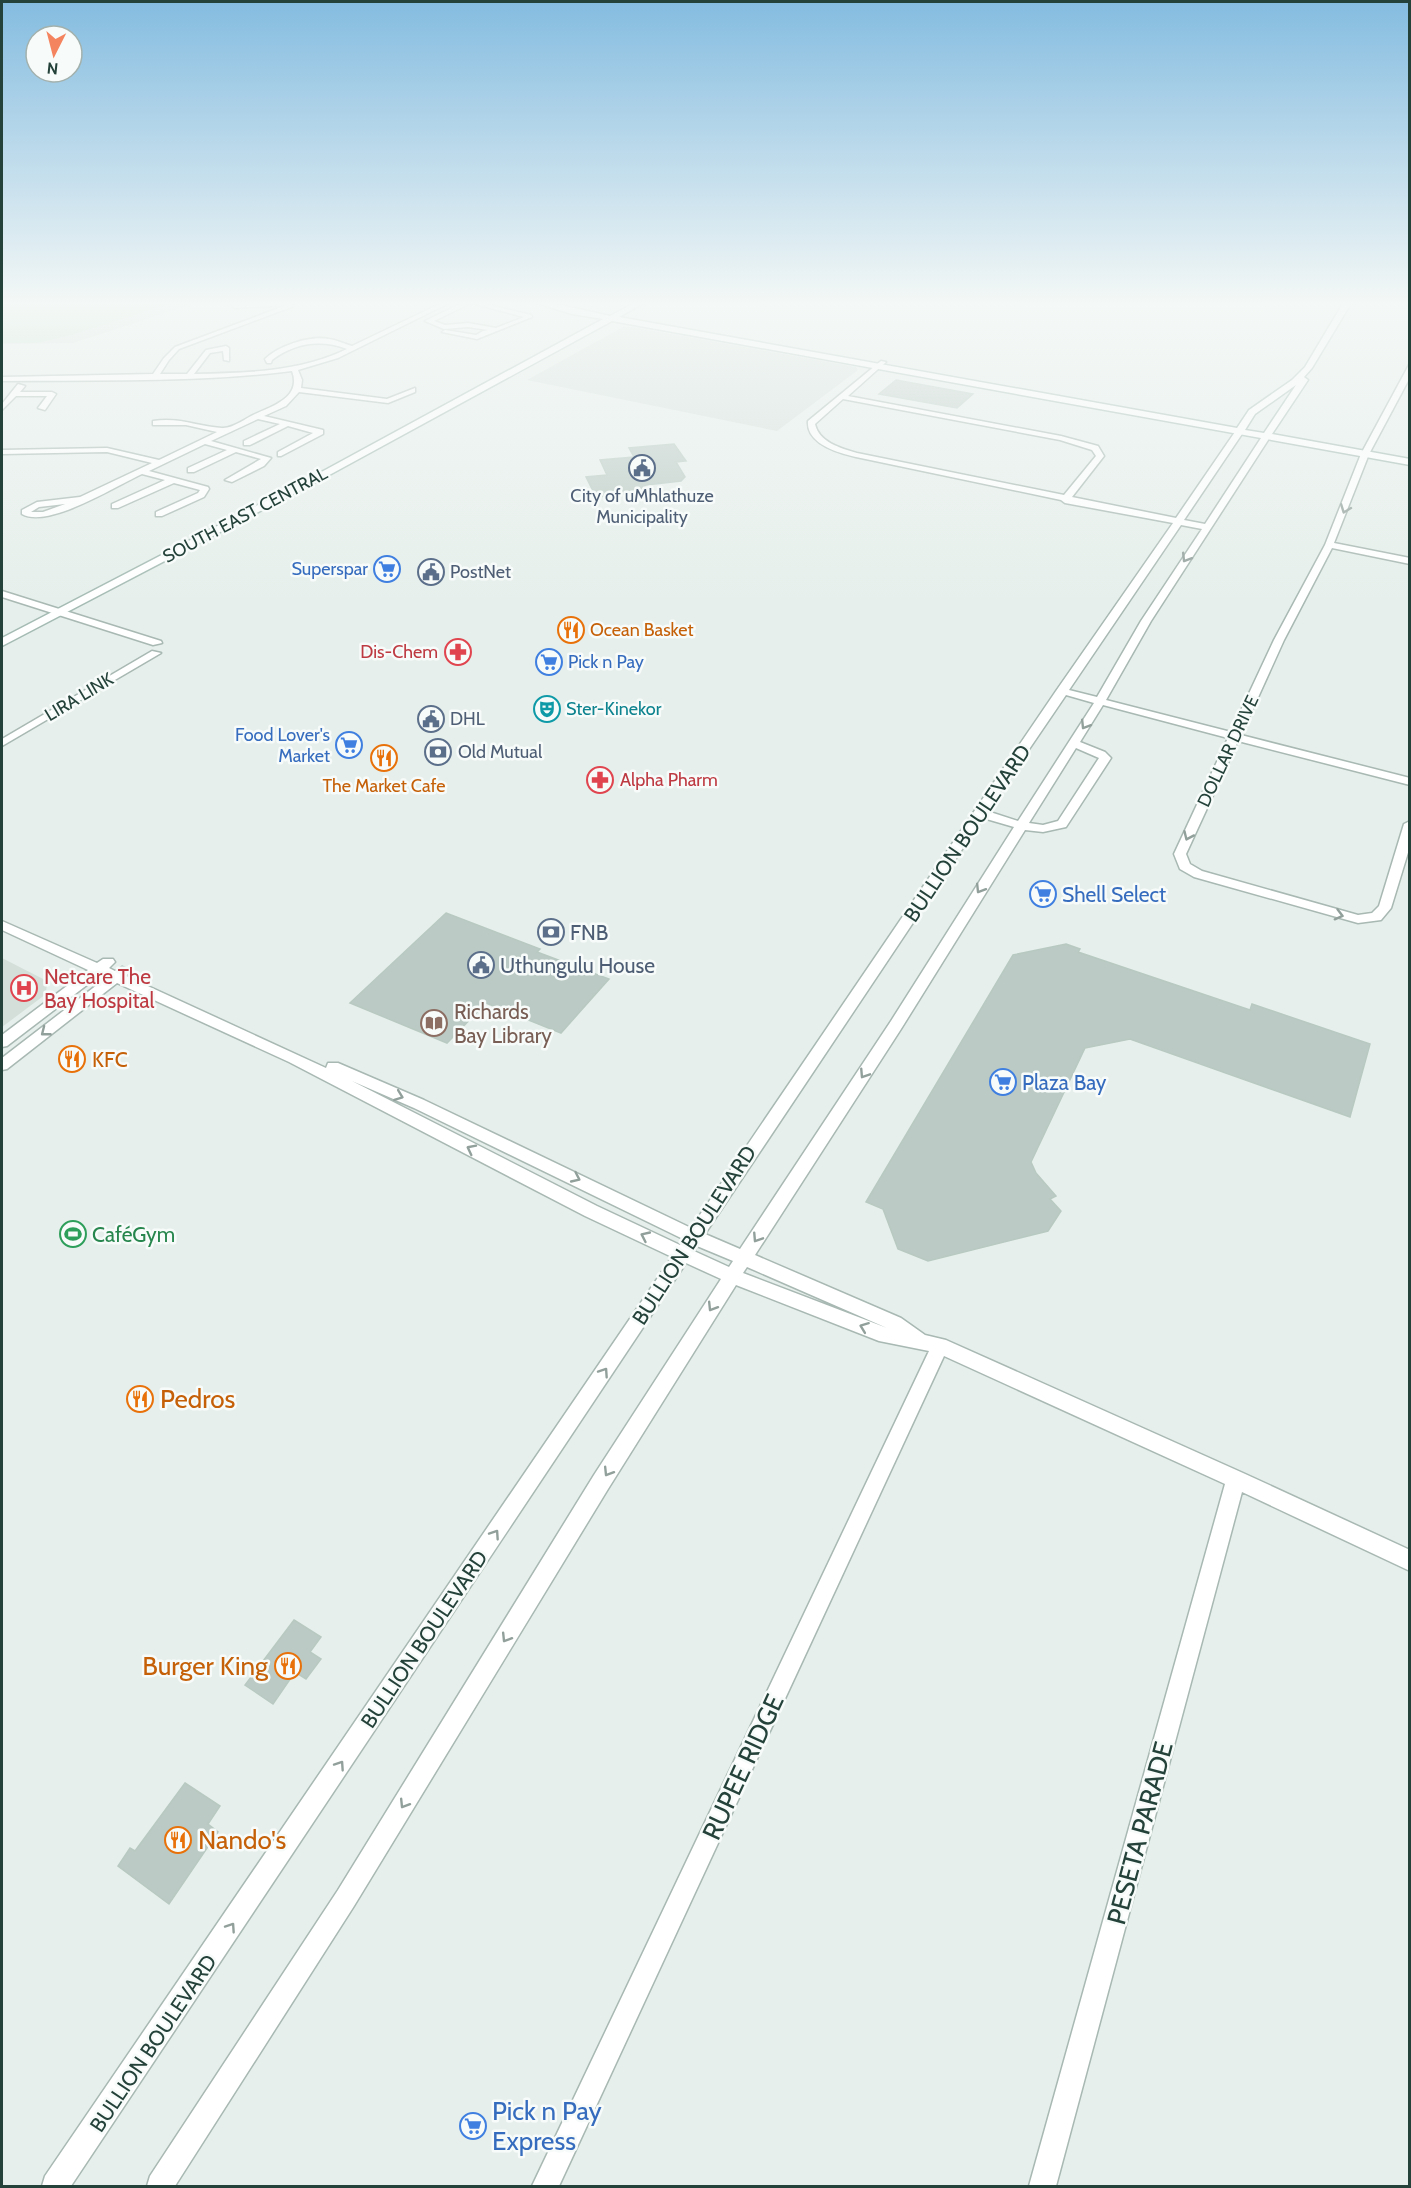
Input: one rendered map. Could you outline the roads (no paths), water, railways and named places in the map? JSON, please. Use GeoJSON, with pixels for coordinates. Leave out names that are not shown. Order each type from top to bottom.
{"type":"FeatureCollection","features":[{"type":"Feature","properties":{"kind":"street"},"geometry":{"type":"LineString","coordinates":[[42,408],[46,402]]}},
{"type":"Feature","properties":{"kind":"street"},"geometry":{"type":"LineString","coordinates":[[82,499],[37,505],[25,512],[33,516],[44,515],[82,499],[285,402]]}},
{"type":"Feature","properties":{"kind":"street","name":"SOUTH EAST CENTRAL"},"geometry":{"type":"LineString","coordinates":[[2,643],[56,612],[452,402]]}},
{"type":"Feature","properties":{"kind":"street"},"geometry":{"type":"LineString","coordinates":[[836,402],[811,423],[814,433],[833,448],[856,455],[1065,500],[1205,527]]}},
{"type":"Feature","properties":{"kind":"street"},"geometry":{"type":"LineString","coordinates":[[873,402],[1091,446],[1099,451],[1100,456],[1065,500]]}},
{"type":"Feature","properties":{"kind":"street"},"geometry":{"type":"LineString","coordinates":[[1095,402],[1241,428]]}},
{"type":"Feature","properties":{"kind":"street"},"geometry":{"type":"LineString","coordinates":[[1106,402],[1189,416],[1410,462]]}},
{"type":"Feature","properties":{"kind":"street","name":"BULLION BOULEVARD"},"geometry":{"type":"LineString","coordinates":[[55,2187],[1061,691],[1252,412],[1266,402]]}},
{"type":"Feature","properties":{"kind":"street","name":"BULLION BOULEVARD"},"geometry":{"type":"LineString","coordinates":[[160,2187],[346,1898],[601,1482],[896,1025],[1100,701],[1146,621],[1205,527],[1289,402]]}},
{"type":"Feature","properties":{"kind":"street","name":"DOLLAR DRIVE"},"geometry":{"type":"LineString","coordinates":[[1393,402],[1366,452],[1329,545],[1280,640],[1180,854],[1189,870],[1342,916],[1369,920],[1381,914],[1385,908],[1410,824]]}},
{"type":"Feature","properties":{"kind":"street"},"geometry":{"type":"LineString","coordinates":[[1189,416],[1231,418],[1252,412]]}},
{"type":"Feature","properties":{"kind":"street"},"geometry":{"type":"LineString","coordinates":[[255,416],[320,433],[281,454]]}},
{"type":"Feature","properties":{"kind":"street"},"geometry":{"type":"LineString","coordinates":[[156,423],[186,423],[223,431]]}},
{"type":"Feature","properties":{"kind":"street"},"geometry":{"type":"LineString","coordinates":[[248,443],[287,424]]}},
{"type":"Feature","properties":{"kind":"street"},"geometry":{"type":"LineString","coordinates":[[202,441],[268,459],[229,480]]}},
{"type":"Feature","properties":{"kind":"street"},"geometry":{"type":"LineString","coordinates":[[191,470],[236,449]]}},
{"type":"Feature","properties":{"kind":"street"},"geometry":{"type":"LineString","coordinates":[[2,452],[107,450],[159,462]]}},
{"type":"Feature","properties":{"kind":"street"},"geometry":{"type":"LineString","coordinates":[[1366,452],[1410,456]]}},
{"type":"Feature","properties":{"kind":"street"},"geometry":{"type":"LineString","coordinates":[[141,471],[206,489],[201,495],[159,514]]}},
{"type":"Feature","properties":{"kind":"street"},"geometry":{"type":"LineString","coordinates":[[115,506],[173,480]]}},
{"type":"Feature","properties":{"kind":"street"},"geometry":{"type":"LineString","coordinates":[[1146,516],[1159,525],[1166,539]]}},
{"type":"Feature","properties":{"kind":"street"},"geometry":{"type":"LineString","coordinates":[[1329,545],[1410,561]]}},
{"type":"Feature","properties":{"kind":"street"},"geometry":{"type":"LineString","coordinates":[[2,594],[134,637],[152,648]]}},
{"type":"Feature","properties":{"kind":"street","name":"SOUTH EAST CENTRAL"},"geometry":{"type":"LineString","coordinates":[[2,637],[56,612]]}},
{"type":"Feature","properties":{"kind":"street","name":"LIRA LINK"},"geometry":{"type":"LineString","coordinates":[[2,737],[152,648]]}},
{"type":"Feature","properties":{"kind":"street","name":"LIRA LINK"},"geometry":{"type":"LineString","coordinates":[[2,742],[152,648]]}},
{"type":"Feature","properties":{"kind":"street"},"geometry":{"type":"LineString","coordinates":[[1061,691],[1410,782]]}},
{"type":"Feature","properties":{"kind":"street"},"geometry":{"type":"LineString","coordinates":[[980,813],[1020,825],[1059,826],[1066,820],[1105,758],[1101,754],[1073,743]]}},
{"type":"Feature","properties":{"kind":"street"},"geometry":{"type":"LineString","coordinates":[[2,919],[103,966]]}},
{"type":"Feature","properties":{"kind":"street"},"geometry":{"type":"LineString","coordinates":[[2,926],[120,973],[419,1104],[694,1237],[738,1267]]}},
{"type":"Feature","properties":{"kind":"street"},"geometry":{"type":"LineString","coordinates":[[2,1042],[103,966]]}},
{"type":"Feature","properties":{"kind":"street"},"geometry":{"type":"LineString","coordinates":[[2,1065],[120,973]]}},
{"type":"Feature","properties":{"kind":"street"},"geometry":{"type":"LineString","coordinates":[[120,973],[294,1058],[591,1211],[683,1254],[738,1267],[895,1323],[930,1343],[1236,1479],[1410,1561]]}},
{"type":"Feature","properties":{"kind":"street","name":"RUPEE RIDGE"},"geometry":{"type":"LineString","coordinates":[[545,2187],[930,1343]]}},
{"type":"Feature","properties":{"kind":"street","name":"PESETA PARADE"},"geometry":{"type":"LineString","coordinates":[[1042,2187],[1236,1479]]}},
{"type":"Feature","properties":{"kind":"place","name":"City of uMhlathuze Municipality"},"geometry":{"type":"Point","coordinates":[642,468]}},
{"type":"Feature","properties":{"kind":"place","name":"Superspar"},"geometry":{"type":"Point","coordinates":[387,569]}},
{"type":"Feature","properties":{"kind":"place","name":"PostNet"},"geometry":{"type":"Point","coordinates":[431,572]}},
{"type":"Feature","properties":{"kind":"place","name":"Ocean Basket"},"geometry":{"type":"Point","coordinates":[571,630]}},
{"type":"Feature","properties":{"kind":"place","name":"Dis-Chem"},"geometry":{"type":"Point","coordinates":[458,652]}},
{"type":"Feature","properties":{"kind":"place","name":"Pick n Pay"},"geometry":{"type":"Point","coordinates":[549,662]}},
{"type":"Feature","properties":{"kind":"place","name":"Ster-Kinekor"},"geometry":{"type":"Point","coordinates":[547,709]}},
{"type":"Feature","properties":{"kind":"place","name":"DHL"},"geometry":{"type":"Point","coordinates":[431,719]}},
{"type":"Feature","properties":{"kind":"place","name":"Food Lover's Market"},"geometry":{"type":"Point","coordinates":[349,745]}},
{"type":"Feature","properties":{"kind":"place","name":"Old Mutual"},"geometry":{"type":"Point","coordinates":[438,752]}},
{"type":"Feature","properties":{"kind":"place","name":"The Market Cafe"},"geometry":{"type":"Point","coordinates":[384,758]}},
{"type":"Feature","properties":{"kind":"place","name":"Alpha Pharm"},"geometry":{"type":"Point","coordinates":[600,780]}},
{"type":"Feature","properties":{"kind":"place","name":"Shell Select"},"geometry":{"type":"Point","coordinates":[1043,894]}},
{"type":"Feature","properties":{"kind":"place","name":"FNB"},"geometry":{"type":"Point","coordinates":[551,932]}},
{"type":"Feature","properties":{"kind":"place","name":"Uthungulu House"},"geometry":{"type":"Point","coordinates":[481,965]}},
{"type":"Feature","properties":{"kind":"place","name":"Netcare The Bay Hospital"},"geometry":{"type":"Point","coordinates":[24,988]}},
{"type":"Feature","properties":{"kind":"place","name":"Richards Bay Library"},"geometry":{"type":"Point","coordinates":[434,1023]}},
{"type":"Feature","properties":{"kind":"place","name":"KFC"},"geometry":{"type":"Point","coordinates":[72,1059]}},
{"type":"Feature","properties":{"kind":"place","name":"Plaza Bay"},"geometry":{"type":"Point","coordinates":[1003,1082]}},
{"type":"Feature","properties":{"kind":"place","name":"CaféGym"},"geometry":{"type":"Point","coordinates":[73,1234]}},
{"type":"Feature","properties":{"kind":"place","name":"Pedros"},"geometry":{"type":"Point","coordinates":[140,1399]}},
{"type":"Feature","properties":{"kind":"place","name":"Burger King"},"geometry":{"type":"Point","coordinates":[288,1666]}},
{"type":"Feature","properties":{"kind":"place","name":"Nando's"},"geometry":{"type":"Point","coordinates":[178,1840]}},
{"type":"Feature","properties":{"kind":"place","name":"Pick n Pay Express"},"geometry":{"type":"Point","coordinates":[473,2126]}}]}
